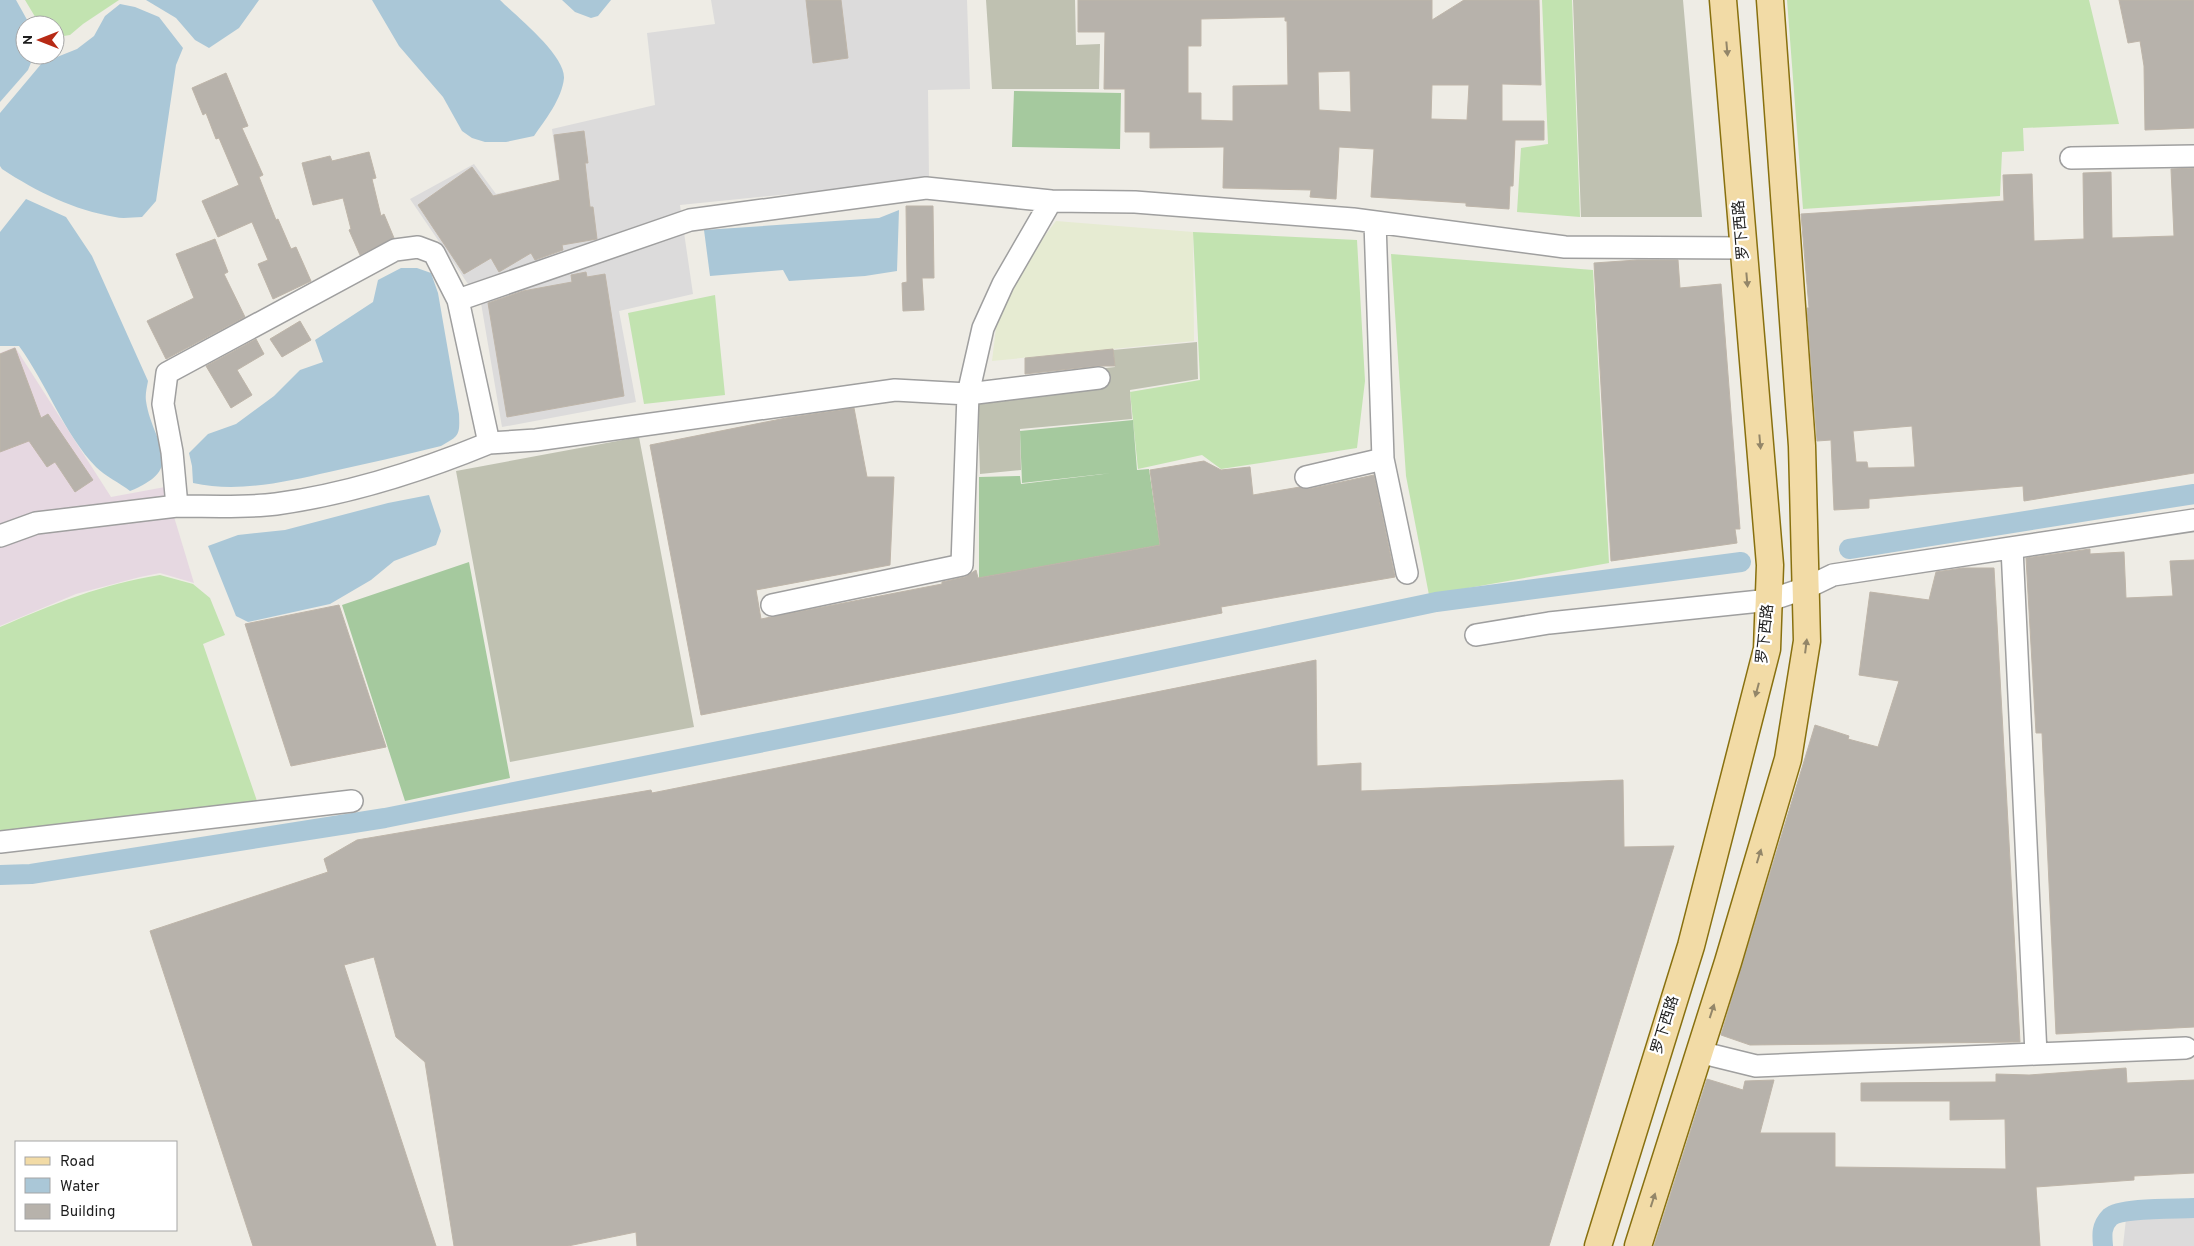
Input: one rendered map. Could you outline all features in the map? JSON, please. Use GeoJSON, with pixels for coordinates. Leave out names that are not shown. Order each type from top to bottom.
{"type":"FeatureCollection","features":[{"type":"Feature","properties":{"kind":"main road","name":"罗下西路"},"geometry":{"type":"LineString","coordinates":[[1598,1246],[1690,946],[1768,649],[1769,556],[1723,0]]}},
{"type":"Feature","properties":{"kind":"main road"},"geometry":{"type":"LineString","coordinates":[[1638,1246],[1788,759],[1807,641],[1802,446],[1770,0]]}},
{"type":"Feature","properties":{"kind":"street"},"geometry":{"type":"LineString","coordinates":[[2071,158],[2194,156]]}},
{"type":"Feature","properties":{"kind":"street"},"geometry":{"type":"LineString","coordinates":[[458,300],[690,220],[926,188],[1051,202],[1134,202],[1375,222],[1565,247],[1744,248]]}},
{"type":"Feature","properties":{"kind":"street"},"geometry":{"type":"LineString","coordinates":[[772,605],[962,565],[966,415],[968,394],[983,328],[1003,284],[1051,202]]}},
{"type":"Feature","properties":{"kind":"street"},"geometry":{"type":"LineString","coordinates":[[1375,222],[1383,459],[1407,572]]}},
{"type":"Feature","properties":{"kind":"street"},"geometry":{"type":"LineString","coordinates":[[177,506],[172,452],[163,404],[167,373],[395,250],[418,247],[434,253],[458,300],[488,443]]}},
{"type":"Feature","properties":{"kind":"street"},"geometry":{"type":"LineString","coordinates":[[0,536],[36,523],[177,506],[275,504],[331,494],[433,466],[488,443],[536,440],[895,390],[968,394],[1099,378]]}},
{"type":"Feature","properties":{"kind":"street"},"geometry":{"type":"LineString","coordinates":[[1306,477],[1383,459]]}},
{"type":"Feature","properties":{"kind":"street"},"geometry":{"type":"LineString","coordinates":[[1476,635],[1549,623],[1770,600],[1806,588],[1833,575],[2194,520]]}},
{"type":"Feature","properties":{"kind":"street"},"geometry":{"type":"LineString","coordinates":[[2012,548],[2036,1054]]}},
{"type":"Feature","properties":{"kind":"street"},"geometry":{"type":"LineString","coordinates":[[0,842],[352,802]]}},
{"type":"Feature","properties":{"kind":"street"},"geometry":{"type":"LineString","coordinates":[[1699,1052],[1756,1066],[2186,1048]]}},
{"type":"Feature","properties":{"kind":"shaded area"},"geometry":{"type":"Polygon","coordinates":[[[711,0],[967,0],[970,89],[928,90],[929,180],[680,205],[693,294],[619,311],[636,402],[502,427],[481,303],[410,199],[474,164],[496,194],[559,180],[552,129],[655,105],[647,33],[715,24],[711,0]]]}},
{"type":"Feature","properties":{"kind":"shaded area"},"geometry":{"type":"Polygon","coordinates":[[[986,0],[1075,0],[1076,45],[1100,44],[1099,89],[992,89],[986,0]]]}},
{"type":"Feature","properties":{"kind":"shaded area"},"geometry":{"type":"Polygon","coordinates":[[[1573,0],[1683,0],[1702,217],[1581,217],[1573,0]]]}},
{"type":"Feature","properties":{"kind":"shaded area"},"geometry":{"type":"Polygon","coordinates":[[[1056,221],[1193,232],[1194,341],[992,361],[996,328],[1019,270],[1056,221]]]}},
{"type":"Feature","properties":{"kind":"shaded area"},"geometry":{"type":"Polygon","coordinates":[[[1197,342],[1198,379],[1130,390],[1132,419],[1020,429],[1021,470],[980,474],[977,383],[1115,367],[1113,350],[1197,342]]]}},
{"type":"Feature","properties":{"kind":"shaded area"},"geometry":{"type":"Polygon","coordinates":[[[15,347],[111,497],[165,487],[194,583],[160,573],[140,577],[76,594],[0,626],[0,353],[15,347]]]}},
{"type":"Feature","properties":{"kind":"shaded area"},"geometry":{"type":"Polygon","coordinates":[[[639,437],[694,727],[510,762],[456,471],[639,437]]]}},
{"type":"Feature","properties":{"kind":"shaded area"},"geometry":{"type":"Polygon","coordinates":[[[2194,1217],[2194,1246],[2123,1246],[2126,1219],[2194,1217]]]}},
{"type":"Feature","properties":{"kind":"green space"},"geometry":{"type":"Polygon","coordinates":[[[25,0],[119,0],[70,35],[65,36],[65,15],[34,15],[25,0]]]}},
{"type":"Feature","properties":{"kind":"green space"},"geometry":{"type":"Polygon","coordinates":[[[1542,0],[1572,0],[1580,217],[1517,212],[1521,148],[1548,144],[1542,0]]]}},
{"type":"Feature","properties":{"kind":"green space"},"geometry":{"type":"Polygon","coordinates":[[[1787,0],[2089,0],[2119,124],[2023,128],[2024,151],[2002,152],[2000,196],[1803,209],[1787,0]]]}},
{"type":"Feature","properties":{"kind":"green space"},"geometry":{"type":"Polygon","coordinates":[[[1014,91],[1121,93],[1120,149],[1012,147],[1014,91]]]}},
{"type":"Feature","properties":{"kind":"green space"},"geometry":{"type":"Polygon","coordinates":[[[1193,232],[1357,240],[1365,381],[1357,448],[1221,469],[1202,455],[1138,469],[1130,392],[1200,380],[1193,232]]]}},
{"type":"Feature","properties":{"kind":"green space"},"geometry":{"type":"Polygon","coordinates":[[[1391,254],[1593,270],[1609,563],[1429,595],[1406,476],[1391,254]]]}},
{"type":"Feature","properties":{"kind":"green space"},"geometry":{"type":"Polygon","coordinates":[[[715,295],[725,395],[644,404],[628,313],[715,295]]]}},
{"type":"Feature","properties":{"kind":"green space"},"geometry":{"type":"Polygon","coordinates":[[[1133,420],[1137,470],[1149,469],[1160,545],[979,578],[979,477],[1020,476],[1021,484],[1112,473],[1022,483],[1020,431],[1133,420]]]}},
{"type":"Feature","properties":{"kind":"green space"},"geometry":{"type":"Polygon","coordinates":[[[469,562],[510,778],[405,801],[342,605],[469,562]]]}},
{"type":"Feature","properties":{"kind":"green space"},"geometry":{"type":"Polygon","coordinates":[[[160,575],[193,584],[210,598],[225,635],[203,644],[257,801],[0,833],[0,627],[99,589],[160,575]]]}},
{"type":"Feature","properties":{"kind":"water"},"geometry":{"type":"Polygon","coordinates":[[[0,0],[16,0],[24,15],[15,15],[15,65],[30,65],[28,70],[0,102],[0,0]]]}},
{"type":"Feature","properties":{"kind":"water"},"geometry":{"type":"Polygon","coordinates":[[[146,0],[259,0],[239,28],[209,48],[195,40],[176,18],[146,0]]]}},
{"type":"Feature","properties":{"kind":"water"},"geometry":{"type":"Polygon","coordinates":[[[372,0],[500,0],[549,48],[557,58],[562,69],[564,78],[560,94],[534,136],[506,142],[485,142],[472,138],[462,131],[443,97],[399,46],[372,0]]]}},
{"type":"Feature","properties":{"kind":"water"},"geometry":{"type":"Polygon","coordinates":[[[562,0],[611,0],[598,16],[591,18],[575,12],[562,0]]]}},
{"type":"Feature","properties":{"kind":"water"},"geometry":{"type":"Polygon","coordinates":[[[120,4],[135,7],[159,17],[183,48],[176,65],[156,201],[142,217],[118,218],[70,205],[29,185],[0,166],[0,113],[40,65],[65,65],[65,54],[77,49],[94,36],[105,16],[120,4]]]}},
{"type":"Feature","properties":{"kind":"water"},"geometry":{"type":"Polygon","coordinates":[[[26,199],[66,217],[92,256],[148,381],[146,401],[149,416],[159,442],[163,463],[158,473],[148,482],[130,491],[96,467],[85,454],[19,346],[0,346],[0,232],[26,199]]]}},
{"type":"Feature","properties":{"kind":"water"},"geometry":{"type":"Polygon","coordinates":[[[899,210],[897,271],[865,276],[789,281],[783,270],[710,276],[704,230],[879,218],[899,210]]]}},
{"type":"Feature","properties":{"kind":"water"},"geometry":{"type":"Polygon","coordinates":[[[401,268],[417,268],[431,273],[438,293],[459,414],[459,427],[455,437],[441,446],[278,483],[227,487],[193,483],[189,453],[208,434],[236,424],[274,396],[300,370],[323,362],[315,340],[373,302],[378,280],[401,268]]]}},
{"type":"Feature","properties":{"kind":"water"},"geometry":{"type":"Polygon","coordinates":[[[429,495],[441,531],[436,545],[394,561],[371,580],[330,604],[248,622],[236,616],[208,546],[238,535],[285,530],[388,503],[429,495]]]}},
{"type":"Feature","properties":{"kind":"building"},"geometry":{"type":"Polygon","coordinates":[[[806,0],[841,0],[848,58],[813,63],[806,0]]]}},
{"type":"Feature","properties":{"kind":"building"},"geometry":{"type":"Polygon","coordinates":[[[1078,0],[1432,0],[1432,20],[1464,0],[1539,0],[1541,85],[1502,84],[1502,121],[1544,121],[1544,140],[1515,140],[1513,186],[1510,186],[1509,209],[1466,206],[1466,203],[1371,197],[1374,149],[1339,147],[1336,199],[1310,197],[1311,190],[1223,188],[1224,147],[1150,148],[1150,132],[1125,132],[1125,89],[1104,89],[1105,32],[1078,32],[1078,0]],[[1285,17],[1201,19],[1201,46],[1188,46],[1188,93],[1201,93],[1201,120],[1233,121],[1233,86],[1288,85],[1287,21],[1285,21],[1285,17]],[[1350,71],[1318,72],[1319,110],[1351,112],[1350,71]],[[1432,85],[1431,119],[1467,120],[1469,85],[1432,85]]]}},
{"type":"Feature","properties":{"kind":"building"},"geometry":{"type":"Polygon","coordinates":[[[2119,0],[2194,0],[2194,128],[2145,130],[2144,66],[2140,41],[2128,43],[2119,0]]]}},
{"type":"Feature","properties":{"kind":"building"},"geometry":{"type":"Polygon","coordinates":[[[226,73],[248,126],[242,128],[263,175],[259,177],[276,220],[278,219],[291,249],[296,247],[311,281],[273,299],[258,264],[268,260],[252,222],[218,237],[202,201],[239,185],[219,138],[216,139],[206,113],[203,115],[192,88],[226,73]]]}},
{"type":"Feature","properties":{"kind":"building"},"geometry":{"type":"Polygon","coordinates":[[[584,131],[588,163],[585,163],[590,207],[593,207],[597,239],[562,245],[563,250],[535,260],[531,253],[499,272],[491,258],[464,274],[418,205],[472,167],[493,196],[560,180],[554,135],[584,131]]]}},
{"type":"Feature","properties":{"kind":"building"},"geometry":{"type":"Polygon","coordinates":[[[369,152],[376,178],[372,179],[381,216],[384,214],[394,238],[360,255],[349,230],[351,229],[343,198],[313,205],[302,163],[330,156],[332,161],[369,152]]]}},
{"type":"Feature","properties":{"kind":"building"},"geometry":{"type":"Polygon","coordinates":[[[2194,168],[2194,473],[2024,501],[2023,486],[1869,499],[1869,508],[1834,510],[1831,440],[1817,441],[1801,214],[2004,201],[2003,175],[2032,174],[2034,241],[2084,239],[2083,173],[2111,172],[2112,238],[2174,236],[2171,169],[2194,168]],[[1912,426],[1853,431],[1856,462],[1867,462],[1868,468],[1915,467],[1912,426]]]}},
{"type":"Feature","properties":{"kind":"building"},"geometry":{"type":"Polygon","coordinates":[[[906,206],[933,206],[934,278],[922,278],[924,310],[903,311],[902,283],[907,282],[906,206]]]}},
{"type":"Feature","properties":{"kind":"building"},"geometry":{"type":"Polygon","coordinates":[[[215,239],[228,272],[224,274],[245,317],[166,359],[147,321],[194,298],[176,254],[215,239]]]}},
{"type":"Feature","properties":{"kind":"building"},"geometry":{"type":"Polygon","coordinates":[[[1678,260],[1680,288],[1721,284],[1740,529],[1735,529],[1737,543],[1611,561],[1594,263],[1678,260]]]}},
{"type":"Feature","properties":{"kind":"building"},"geometry":{"type":"Polygon","coordinates":[[[586,272],[587,277],[605,274],[624,396],[507,417],[488,303],[523,291],[572,282],[571,275],[586,272]]]}},
{"type":"Feature","properties":{"kind":"building"},"geometry":{"type":"Polygon","coordinates":[[[300,321],[311,340],[282,357],[270,339],[300,321]]]}},
{"type":"Feature","properties":{"kind":"building"},"geometry":{"type":"Polygon","coordinates":[[[256,339],[264,354],[237,370],[252,395],[231,408],[206,366],[256,339]]]}},
{"type":"Feature","properties":{"kind":"building"},"geometry":{"type":"Polygon","coordinates":[[[15,348],[41,418],[48,414],[93,480],[75,492],[55,462],[47,467],[29,441],[0,452],[0,354],[15,348]]]}},
{"type":"Feature","properties":{"kind":"building"},"geometry":{"type":"Polygon","coordinates":[[[1113,349],[1115,366],[1097,366],[1025,374],[1025,358],[1113,349]]]}},
{"type":"Feature","properties":{"kind":"building"},"geometry":{"type":"Polygon","coordinates":[[[854,408],[867,477],[894,477],[890,565],[756,590],[761,619],[942,584],[942,582],[965,577],[976,570],[978,578],[1160,545],[1150,470],[1204,461],[1221,470],[1250,467],[1253,495],[1300,487],[1309,489],[1374,475],[1395,577],[1221,607],[1222,613],[701,715],[650,445],[786,418],[854,408]]]}},
{"type":"Feature","properties":{"kind":"building"},"geometry":{"type":"Polygon","coordinates":[[[2090,549],[2090,554],[2124,552],[2126,598],[2173,596],[2170,561],[2194,560],[2194,1027],[2056,1034],[2042,733],[2036,733],[2026,558],[2090,549]]]}},
{"type":"Feature","properties":{"kind":"building"},"geometry":{"type":"Polygon","coordinates":[[[1963,568],[1994,568],[2020,1042],[1750,1045],[1721,1035],[1815,725],[1849,736],[1848,739],[1878,747],[1899,681],[1859,675],[1870,592],[1929,600],[1936,572],[1963,568]]]}},
{"type":"Feature","properties":{"kind":"building"},"geometry":{"type":"Polygon","coordinates":[[[339,605],[386,747],[291,766],[245,624],[339,605]]]}},
{"type":"Feature","properties":{"kind":"building"},"geometry":{"type":"Polygon","coordinates":[[[1316,660],[1317,766],[1361,763],[1361,791],[1623,780],[1624,847],[1674,846],[1549,1246],[637,1246],[636,1232],[568,1246],[454,1246],[425,1062],[396,1037],[374,957],[344,965],[436,1246],[253,1246],[150,931],[328,872],[324,859],[357,840],[651,790],[652,793],[1316,660]]]}},
{"type":"Feature","properties":{"kind":"building"},"geometry":{"type":"Polygon","coordinates":[[[2126,1068],[2127,1083],[2194,1080],[2194,1173],[2134,1176],[2134,1180],[2036,1187],[2040,1246],[1654,1246],[1707,1079],[1743,1090],[1745,1081],[1774,1080],[1760,1133],[1835,1133],[1835,1167],[2006,1169],[2005,1119],[1950,1120],[1950,1101],[1861,1101],[1861,1083],[1996,1082],[1996,1074],[2029,1075],[2126,1068]]]}},
{"type":"Feature","properties":{"kind":"waterway"},"geometry":{"type":"LineString","coordinates":[[1849,549],[2194,494]]}},
{"type":"Feature","properties":{"kind":"waterway"},"geometry":{"type":"LineString","coordinates":[[0,875],[31,874],[385,818],[953,704],[1436,602],[1741,562]]}},
{"type":"Feature","properties":{"kind":"waterway"},"geometry":{"type":"LineString","coordinates":[[2103,1246],[2102,1234],[2104,1227],[2107,1220],[2116,1214],[2137,1210],[2194,1208]]}}]}
